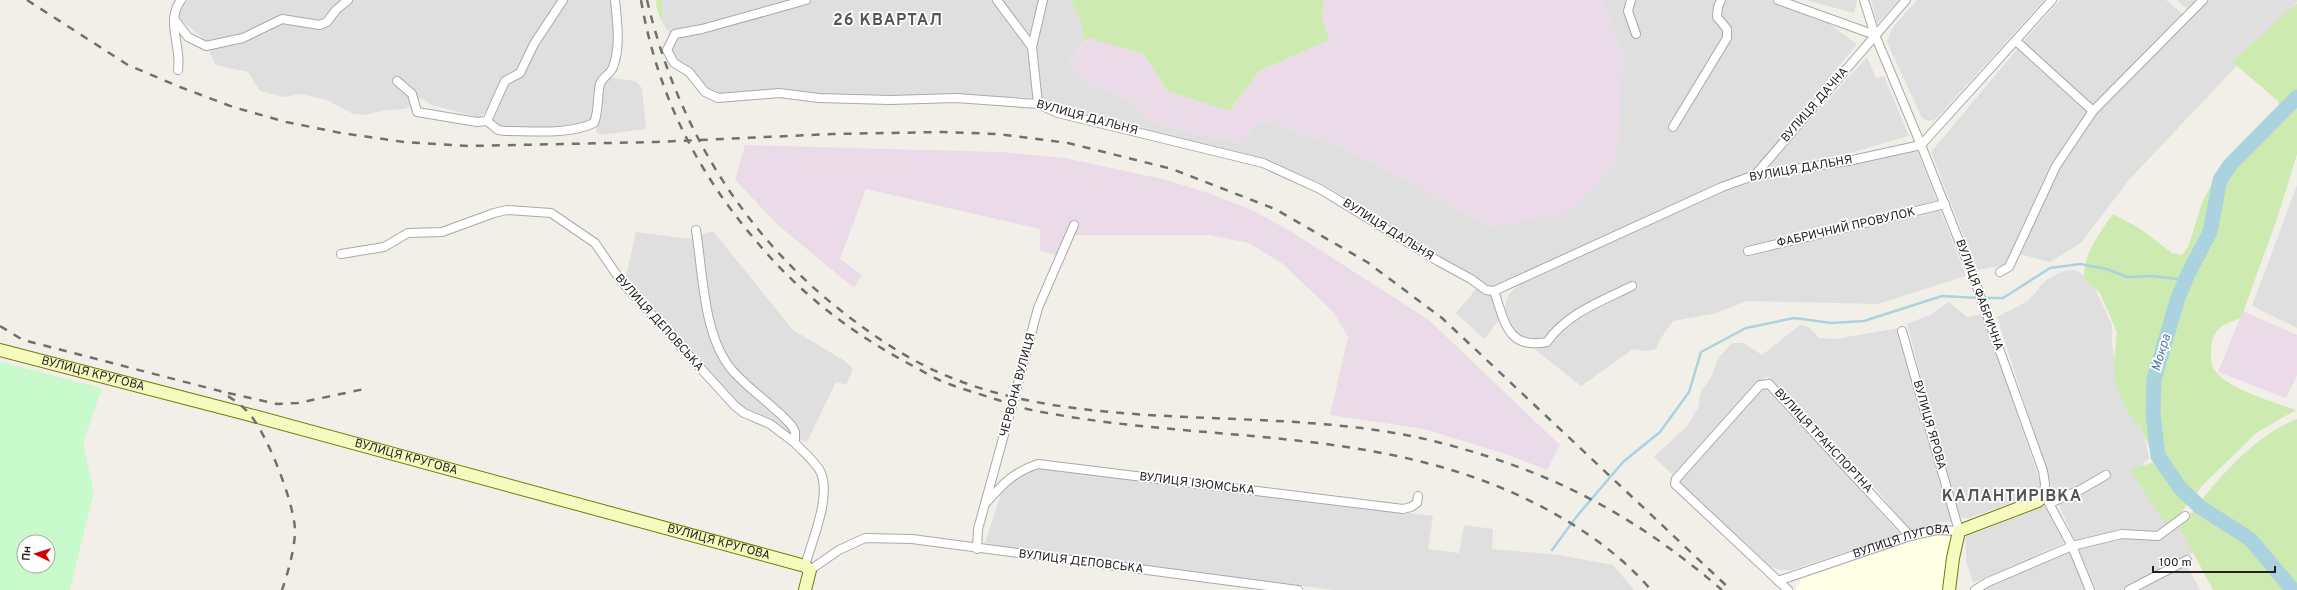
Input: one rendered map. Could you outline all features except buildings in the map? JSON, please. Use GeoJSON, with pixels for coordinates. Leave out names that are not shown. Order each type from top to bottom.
{"type":"FeatureCollection","features":[{"type":"Feature","properties":{"kind":"street"},"geometry":{"type":"LineString","coordinates":[[178,70],[178,50],[174,30],[174,10],[181,0]]}},
{"type":"Feature","properties":{"kind":"street"},"geometry":{"type":"LineString","coordinates":[[174,19],[188,37],[206,46],[243,38],[282,19],[320,25],[327,22],[336,10],[348,0]]}},
{"type":"Feature","properties":{"kind":"street"},"geometry":{"type":"LineString","coordinates":[[487,121],[506,81],[520,72],[534,44],[563,0]]}},
{"type":"Feature","properties":{"kind":"street"},"geometry":{"type":"LineString","coordinates":[[397,81],[412,94],[417,112],[477,122],[487,121],[498,130],[505,131],[585,128],[594,123],[601,83],[606,75],[612,70],[616,53],[618,39],[615,0]]}},
{"type":"Feature","properties":{"kind":"street","name":"ВУЛИЦЯ ДАЛЬНЯ"},"geometry":{"type":"LineString","coordinates":[[806,0],[702,29],[675,34],[667,50],[674,64],[689,72],[705,92],[718,98],[779,93],[819,98],[890,100],[956,98],[1038,104],[1058,113],[1262,163],[1320,189],[1438,262],[1472,278],[1486,290],[1494,292],[1715,190],[1755,174],[1848,161],[1921,145]]}},
{"type":"Feature","properties":{"kind":"street"},"geometry":{"type":"LineString","coordinates":[[997,0],[1032,47]]}},
{"type":"Feature","properties":{"kind":"street"},"geometry":{"type":"LineString","coordinates":[[1038,104],[1032,47],[1043,0]]}},
{"type":"Feature","properties":{"kind":"street"},"geometry":{"type":"LineString","coordinates":[[1630,0],[1628,11],[1636,34]]}},
{"type":"Feature","properties":{"kind":"street"},"geometry":{"type":"LineString","coordinates":[[1673,127],[1727,38],[1727,29],[1717,17],[1718,7],[1721,0]]}},
{"type":"Feature","properties":{"kind":"street"},"geometry":{"type":"LineString","coordinates":[[1778,0],[1875,35]]}},
{"type":"Feature","properties":{"kind":"street","name":"ВУЛИЦЯ ФАБРИЧНА"},"geometry":{"type":"LineString","coordinates":[[1864,0],[1875,35],[1973,276],[2043,471],[2047,498],[2072,546],[2090,590]]}},
{"type":"Feature","properties":{"kind":"street","name":"ВУЛИЦЯ ДАЧНА"},"geometry":{"type":"LineString","coordinates":[[1755,174],[1906,0]]}},
{"type":"Feature","properties":{"kind":"street"},"geometry":{"type":"LineString","coordinates":[[1921,145],[2052,0]]}},
{"type":"Feature","properties":{"kind":"street"},"geometry":{"type":"LineString","coordinates":[[2000,272],[2009,267],[2056,166],[2093,112],[2203,0]]}},
{"type":"Feature","properties":{"kind":"street"},"geometry":{"type":"LineString","coordinates":[[2016,41],[2093,112]]}},
{"type":"Feature","properties":{"kind":"street","name":"ФАБРИЧНИЙ ПРОВУЛОК"},"geometry":{"type":"LineString","coordinates":[[1748,251],[1945,204]]}},
{"type":"Feature","properties":{"kind":"street","name":"ВУЛИЦЯ ДЕПОВСЬКА"},"geometry":{"type":"LineString","coordinates":[[341,254],[384,247],[408,233],[442,232],[494,213],[507,210],[551,213],[595,243],[621,281],[735,406],[744,413],[770,424],[795,443],[820,472],[824,485],[824,502],[808,568]]}},
{"type":"Feature","properties":{"kind":"street","name":"ЧЕРВОНА ВУЛИЦЯ"},"geometry":{"type":"LineString","coordinates":[[976,549],[978,529],[1038,308],[1074,225]]}},
{"type":"Feature","properties":{"kind":"street","name":"ВУЛИЦЯ ДЕПОВСЬКА"},"geometry":{"type":"LineString","coordinates":[[696,230],[708,311],[715,342],[731,368],[751,391],[792,426],[795,432],[795,443]]}},
{"type":"Feature","properties":{"kind":"street"},"geometry":{"type":"LineString","coordinates":[[1494,292],[1509,333],[1520,340],[1532,344],[1547,342],[1557,328],[1582,310],[1632,286]]}},
{"type":"Feature","properties":{"kind":"street","name":"ВУЛИЦЯ ЯРОВА"},"geometry":{"type":"LineString","coordinates":[[1902,331],[1959,531],[1953,558],[1949,590]]}},
{"type":"Feature","properties":{"kind":"street","name":"ВУЛИЦЯ КРУГОВА"},"geometry":{"type":"LineString","coordinates":[[0,350],[250,415],[808,568]]}},
{"type":"Feature","properties":{"kind":"street","name":"ВУЛИЦЯ ТРАНСПОРТНА"},"geometry":{"type":"LineString","coordinates":[[1778,581],[1675,484],[1676,479],[1760,385],[1769,384],[1910,536]]}},
{"type":"Feature","properties":{"kind":"street","name":"ВУЛИЦЯ ІЗЮМСЬКА"},"geometry":{"type":"LineString","coordinates":[[985,504],[1003,484],[1021,469],[1038,464],[1403,509],[1411,507],[1417,503],[1418,496]]}},
{"type":"Feature","properties":{"kind":"street","name":"ВУЛИЦЯ ЛУГОВА"},"geometry":{"type":"LineString","coordinates":[[1778,581],[1910,536],[1937,530],[1959,531],[2038,501],[2080,490],[2106,475]]}},
{"type":"Feature","properties":{"kind":"street"},"geometry":{"type":"LineString","coordinates":[[1975,590],[1988,582],[2072,546],[2122,534],[2158,536],[2185,516]]}},
{"type":"Feature","properties":{"kind":"street","name":"ВУЛИЦЯ ДЕПОВСЬКА"},"geometry":{"type":"LineString","coordinates":[[808,568],[839,550],[865,538],[912,539],[976,549],[1298,590]]}},
{"type":"Feature","properties":{"kind":"street"},"geometry":{"type":"LineString","coordinates":[[2129,590],[2187,560]]}},
{"type":"Feature","properties":{"kind":"street"},"geometry":{"type":"LineString","coordinates":[[805,590],[808,568]]}},
{"type":"Feature","properties":{"kind":"street"},"geometry":{"type":"LineString","coordinates":[[1778,581],[1788,590]]}},
{"type":"Feature","properties":{"kind":"shaded area"},"geometry":{"type":"Polygon","coordinates":[[[187,0],[344,0],[326,20],[320,22],[297,18],[243,36],[207,42],[180,19],[179,13],[187,0]]]}},
{"type":"Feature","properties":{"kind":"shaded area"},"geometry":{"type":"Polygon","coordinates":[[[353,0],[561,0],[518,70],[503,79],[485,113],[478,117],[432,105],[421,98],[406,109],[387,110],[364,115],[353,114],[327,100],[301,94],[284,97],[260,91],[248,72],[215,65],[209,50],[281,21],[321,27],[346,4],[353,0]]]}},
{"type":"Feature","properties":{"kind":"shaded area"},"geometry":{"type":"Polygon","coordinates":[[[566,0],[612,0],[614,38],[612,52],[609,67],[604,73],[592,119],[586,124],[572,127],[504,129],[491,121],[507,82],[522,76],[537,46],[566,0]]]}},
{"type":"Feature","properties":{"kind":"shaded area"},"geometry":{"type":"Polygon","coordinates":[[[662,0],[795,0],[701,27],[670,33],[663,24],[662,0]]]}},
{"type":"Feature","properties":{"kind":"shaded area"},"geometry":{"type":"Polygon","coordinates":[[[813,0],[1071,0],[1081,21],[1084,42],[1067,63],[1086,83],[1132,100],[1152,122],[1201,135],[1243,142],[1262,120],[1343,147],[1492,227],[1623,54],[1602,0],[1771,0],[1824,20],[1857,44],[1753,172],[1720,183],[1496,288],[1484,286],[1473,274],[1441,257],[1323,184],[1262,159],[1058,110],[1034,98],[956,95],[719,95],[708,91],[674,60],[670,47],[676,36],[813,0]]]}},
{"type":"Feature","properties":{"kind":"shaded area"},"geometry":{"type":"Polygon","coordinates":[[[1324,0],[1602,0],[1623,54],[1617,162],[1570,213],[1492,227],[1343,147],[1262,120],[1243,142],[1201,135],[1152,122],[1132,100],[1086,83],[1067,63],[1088,38],[1143,54],[1167,91],[1229,111],[1259,71],[1329,40],[1322,15],[1324,0]]]}},
{"type":"Feature","properties":{"kind":"shaded area"},"geometry":{"type":"Polygon","coordinates":[[[1806,0],[1857,0],[1854,13],[1806,0]]]}},
{"type":"Feature","properties":{"kind":"shaded area"},"geometry":{"type":"Polygon","coordinates":[[[1871,0],[1899,0],[1877,24],[1871,0]]]}},
{"type":"Feature","properties":{"kind":"shaded area"},"geometry":{"type":"Polygon","coordinates":[[[1917,0],[2044,0],[1936,119],[1928,121],[1922,118],[1887,42],[1893,27],[1917,0]]]}},
{"type":"Feature","properties":{"kind":"shaded area"},"geometry":{"type":"Polygon","coordinates":[[[2060,0],[2166,0],[2185,16],[2092,108],[2023,42],[2060,0]]]}},
{"type":"Feature","properties":{"kind":"shaded area"},"geometry":{"type":"Polygon","coordinates":[[[2177,0],[2198,0],[2188,10],[2177,0]]]}},
{"type":"Feature","properties":{"kind":"shaded area"},"geometry":{"type":"Polygon","coordinates":[[[2205,0],[2297,0],[2297,2],[2128,181],[2081,243],[2050,262],[2020,254],[2058,168],[2096,113],[2205,0]]]}},
{"type":"Feature","properties":{"kind":"shaded area"},"geometry":{"type":"Polygon","coordinates":[[[2019,47],[2088,111],[2054,164],[2006,265],[1977,270],[1931,152],[2019,47]]]}},
{"type":"Feature","properties":{"kind":"shaded area"},"geometry":{"type":"Polygon","coordinates":[[[1867,57],[1876,78],[1884,76],[1909,136],[1846,154],[1771,168],[1770,165],[1867,57]]]}},
{"type":"Feature","properties":{"kind":"shaded area"},"geometry":{"type":"Polygon","coordinates":[[[611,78],[635,81],[642,88],[646,129],[600,135],[596,131],[603,84],[606,80],[611,78]]]}},
{"type":"Feature","properties":{"kind":"shaded area"},"geometry":{"type":"Polygon","coordinates":[[[745,145],[1001,152],[1065,158],[1167,180],[1211,194],[1252,210],[1292,232],[1429,320],[1560,445],[1547,470],[1506,454],[1424,429],[1330,415],[1348,337],[1333,312],[1283,264],[1249,243],[1209,235],[1075,235],[1065,240],[1058,255],[1040,251],[1040,229],[866,189],[840,259],[862,275],[854,288],[778,225],[735,180],[745,145]]]}},
{"type":"Feature","properties":{"kind":"shaded area"},"geometry":{"type":"Polygon","coordinates":[[[1917,150],[1966,276],[1878,304],[1747,301],[1713,314],[1673,321],[1661,338],[1656,349],[1646,351],[1633,349],[1581,386],[1538,352],[1511,328],[1505,307],[1508,295],[1519,285],[1723,192],[1760,179],[1851,164],[1917,150]]]}},
{"type":"Feature","properties":{"kind":"shaded area"},"geometry":{"type":"Polygon","coordinates":[[[2297,185],[2297,328],[2252,306],[2297,185]]]}},
{"type":"Feature","properties":{"kind":"shaded area"},"geometry":{"type":"Polygon","coordinates":[[[713,231],[793,330],[845,361],[853,369],[846,385],[836,382],[807,442],[787,434],[742,410],[655,313],[626,276],[636,232],[689,239],[713,231]]]}},
{"type":"Feature","properties":{"kind":"shaded area"},"geometry":{"type":"Polygon","coordinates":[[[2075,270],[2090,278],[2112,325],[2112,343],[2119,384],[2144,434],[2149,458],[2138,469],[2170,524],[2162,532],[2126,529],[2075,541],[2053,492],[1997,317],[2027,302],[2046,280],[2063,271],[2075,270]]]}},
{"type":"Feature","properties":{"kind":"shaded area"},"geometry":{"type":"Polygon","coordinates":[[[1477,288],[1491,295],[1499,320],[1484,339],[1456,313],[1477,288]]]}},
{"type":"Feature","properties":{"kind":"shaded area"},"geometry":{"type":"Polygon","coordinates":[[[1949,302],[1967,317],[1983,314],[2041,485],[2039,491],[2033,496],[1969,518],[1962,518],[1957,514],[1907,324],[1932,314],[1949,302]]]}},
{"type":"Feature","properties":{"kind":"shaded area"},"geometry":{"type":"Polygon","coordinates":[[[2243,311],[2297,335],[2297,375],[2286,398],[2218,372],[2243,311]]]}},
{"type":"Feature","properties":{"kind":"shaded area"},"geometry":{"type":"Polygon","coordinates":[[[1800,325],[1809,327],[1819,338],[1835,339],[1899,328],[1954,520],[1950,522],[1939,522],[1910,531],[1876,489],[1766,376],[1673,475],[1654,457],[1687,426],[1698,408],[1701,392],[1712,375],[1719,357],[1732,343],[1744,343],[1762,355],[1800,325]]]}},
{"type":"Feature","properties":{"kind":"shaded area"},"geometry":{"type":"Polygon","coordinates":[[[1763,386],[1836,463],[1900,534],[1791,570],[1780,570],[1771,567],[1678,481],[1763,386]]]}},
{"type":"Feature","properties":{"kind":"shaded area"},"geometry":{"type":"Polygon","coordinates":[[[1039,467],[1433,516],[1428,549],[1459,553],[1464,525],[1493,529],[1492,549],[1559,555],[1613,565],[1634,590],[1334,590],[1005,548],[985,543],[1001,494],[1019,475],[1039,467]]]}},
{"type":"Feature","properties":{"kind":"shaded area"},"geometry":{"type":"Polygon","coordinates":[[[2047,505],[2066,542],[1973,583],[1967,564],[1965,537],[2047,505]]]}},
{"type":"Feature","properties":{"kind":"shaded area"},"geometry":{"type":"Polygon","coordinates":[[[2183,524],[2198,550],[2123,590],[2096,590],[2078,547],[2127,535],[2163,537],[2183,524]]]}},
{"type":"Feature","properties":{"kind":"shaded area"},"geometry":{"type":"Polygon","coordinates":[[[1934,534],[1951,537],[1944,590],[1796,590],[1801,579],[1934,534]]]}},
{"type":"Feature","properties":{"kind":"shaded area"},"geometry":{"type":"Polygon","coordinates":[[[2070,548],[2087,590],[1987,590],[1985,586],[2070,548]]]}},
{"type":"Feature","properties":{"kind":"shaded area"},"geometry":{"type":"Polygon","coordinates":[[[2186,564],[2200,590],[2136,590],[2186,564]]]}},
{"type":"Feature","properties":{"kind":"green space"},"geometry":{"type":"Polygon","coordinates":[[[656,0],[662,0],[663,24],[657,10],[656,0]]]}},
{"type":"Feature","properties":{"kind":"green space"},"geometry":{"type":"Polygon","coordinates":[[[1071,0],[1324,0],[1322,15],[1329,40],[1259,71],[1229,111],[1167,91],[1143,54],[1088,38],[1084,42],[1081,21],[1071,0]]]}},
{"type":"Feature","properties":{"kind":"green space"},"geometry":{"type":"Polygon","coordinates":[[[2297,3],[2297,154],[2278,216],[2241,318],[2229,322],[2217,331],[2212,341],[2211,348],[2212,364],[2214,369],[2229,383],[2251,394],[2296,410],[2256,433],[2204,484],[2179,515],[2166,525],[2130,469],[2155,462],[2141,427],[2128,412],[2116,385],[2114,360],[2117,332],[2100,293],[2084,279],[2086,261],[2097,237],[2113,214],[2139,228],[2172,253],[2182,255],[2188,247],[2203,200],[2222,166],[2281,111],[2278,101],[2232,62],[2297,3]]]}},
{"type":"Feature","properties":{"kind":"green space"},"geometry":{"type":"Polygon","coordinates":[[[0,362],[102,388],[83,443],[94,492],[70,590],[0,590],[0,362]]]}},
{"type":"Feature","properties":{"kind":"green space"},"geometry":{"type":"Polygon","coordinates":[[[2297,419],[2297,590],[2213,590],[2180,528],[2204,497],[2232,465],[2247,451],[2280,427],[2297,419]]]}},
{"type":"Feature","properties":{"kind":"waterway","name":"Мокра"},"geometry":{"type":"LineString","coordinates":[[2293,590],[2250,539],[2200,507],[2180,488],[2158,456],[2153,414],[2154,379],[2178,298],[2188,274],[2210,232],[2220,180],[2230,165],[2297,97]]}},
{"type":"Feature","properties":{"kind":"waterway"},"geometry":{"type":"LineString","coordinates":[[1984,298],[2003,298],[2050,268],[2080,264],[2107,269],[2127,277],[2151,276],[2186,280]]}},
{"type":"Feature","properties":{"kind":"waterway"},"geometry":{"type":"LineString","coordinates":[[1552,550],[1577,516],[1623,462],[1660,432],[1689,392],[1701,352],[1746,328],[1794,318],[1831,323],[1864,321],[1942,296],[1979,298]]}},
{"type":"Feature","properties":{"kind":"railway"},"geometry":{"type":"LineString","coordinates":[[27,0],[128,65],[233,107],[286,122],[341,133],[404,142],[469,146],[656,142],[832,134],[944,132],[997,134],[1068,143],[1172,169],[1275,209],[1367,262],[1442,318],[1731,590]]}},
{"type":"Feature","properties":{"kind":"railway"},"geometry":{"type":"LineString","coordinates":[[641,0],[657,67],[669,99],[682,129],[715,187],[757,242],[810,296],[850,327],[893,355],[932,376],[959,388],[1027,409],[1093,420],[1159,428],[1291,440],[1356,448],[1420,461],[1484,481],[1546,509],[1589,535],[1615,555],[1651,590]]}},
{"type":"Feature","properties":{"kind":"railway"},"geometry":{"type":"LineString","coordinates":[[647,0],[661,49],[678,95],[699,140],[724,182],[752,222],[785,259],[821,294],[871,333],[916,361],[940,373],[970,385],[1025,400],[1062,406],[1144,415],[1276,421],[1363,428],[1406,435],[1449,445],[1525,470],[1560,484],[1594,501],[1659,541],[1722,590]]}},
{"type":"Feature","properties":{"kind":"railway"},"geometry":{"type":"LineString","coordinates":[[0,326],[23,340],[220,391],[244,408],[258,426],[273,455],[286,490],[294,521],[295,533],[293,547],[282,590]]}},
{"type":"Feature","properties":{"kind":"railway"},"geometry":{"type":"LineString","coordinates":[[228,393],[277,404],[298,403],[369,388]]}},
{"type":"Feature","properties":{"kind":"district","name":"26 КВАРТАЛ"},"geometry":{"type":"Point","coordinates":[888,21]}},
{"type":"Feature","properties":{"kind":"district","name":"КАЛАНТИРІВКА"},"geometry":{"type":"Point","coordinates":[2012,497]}}]}
